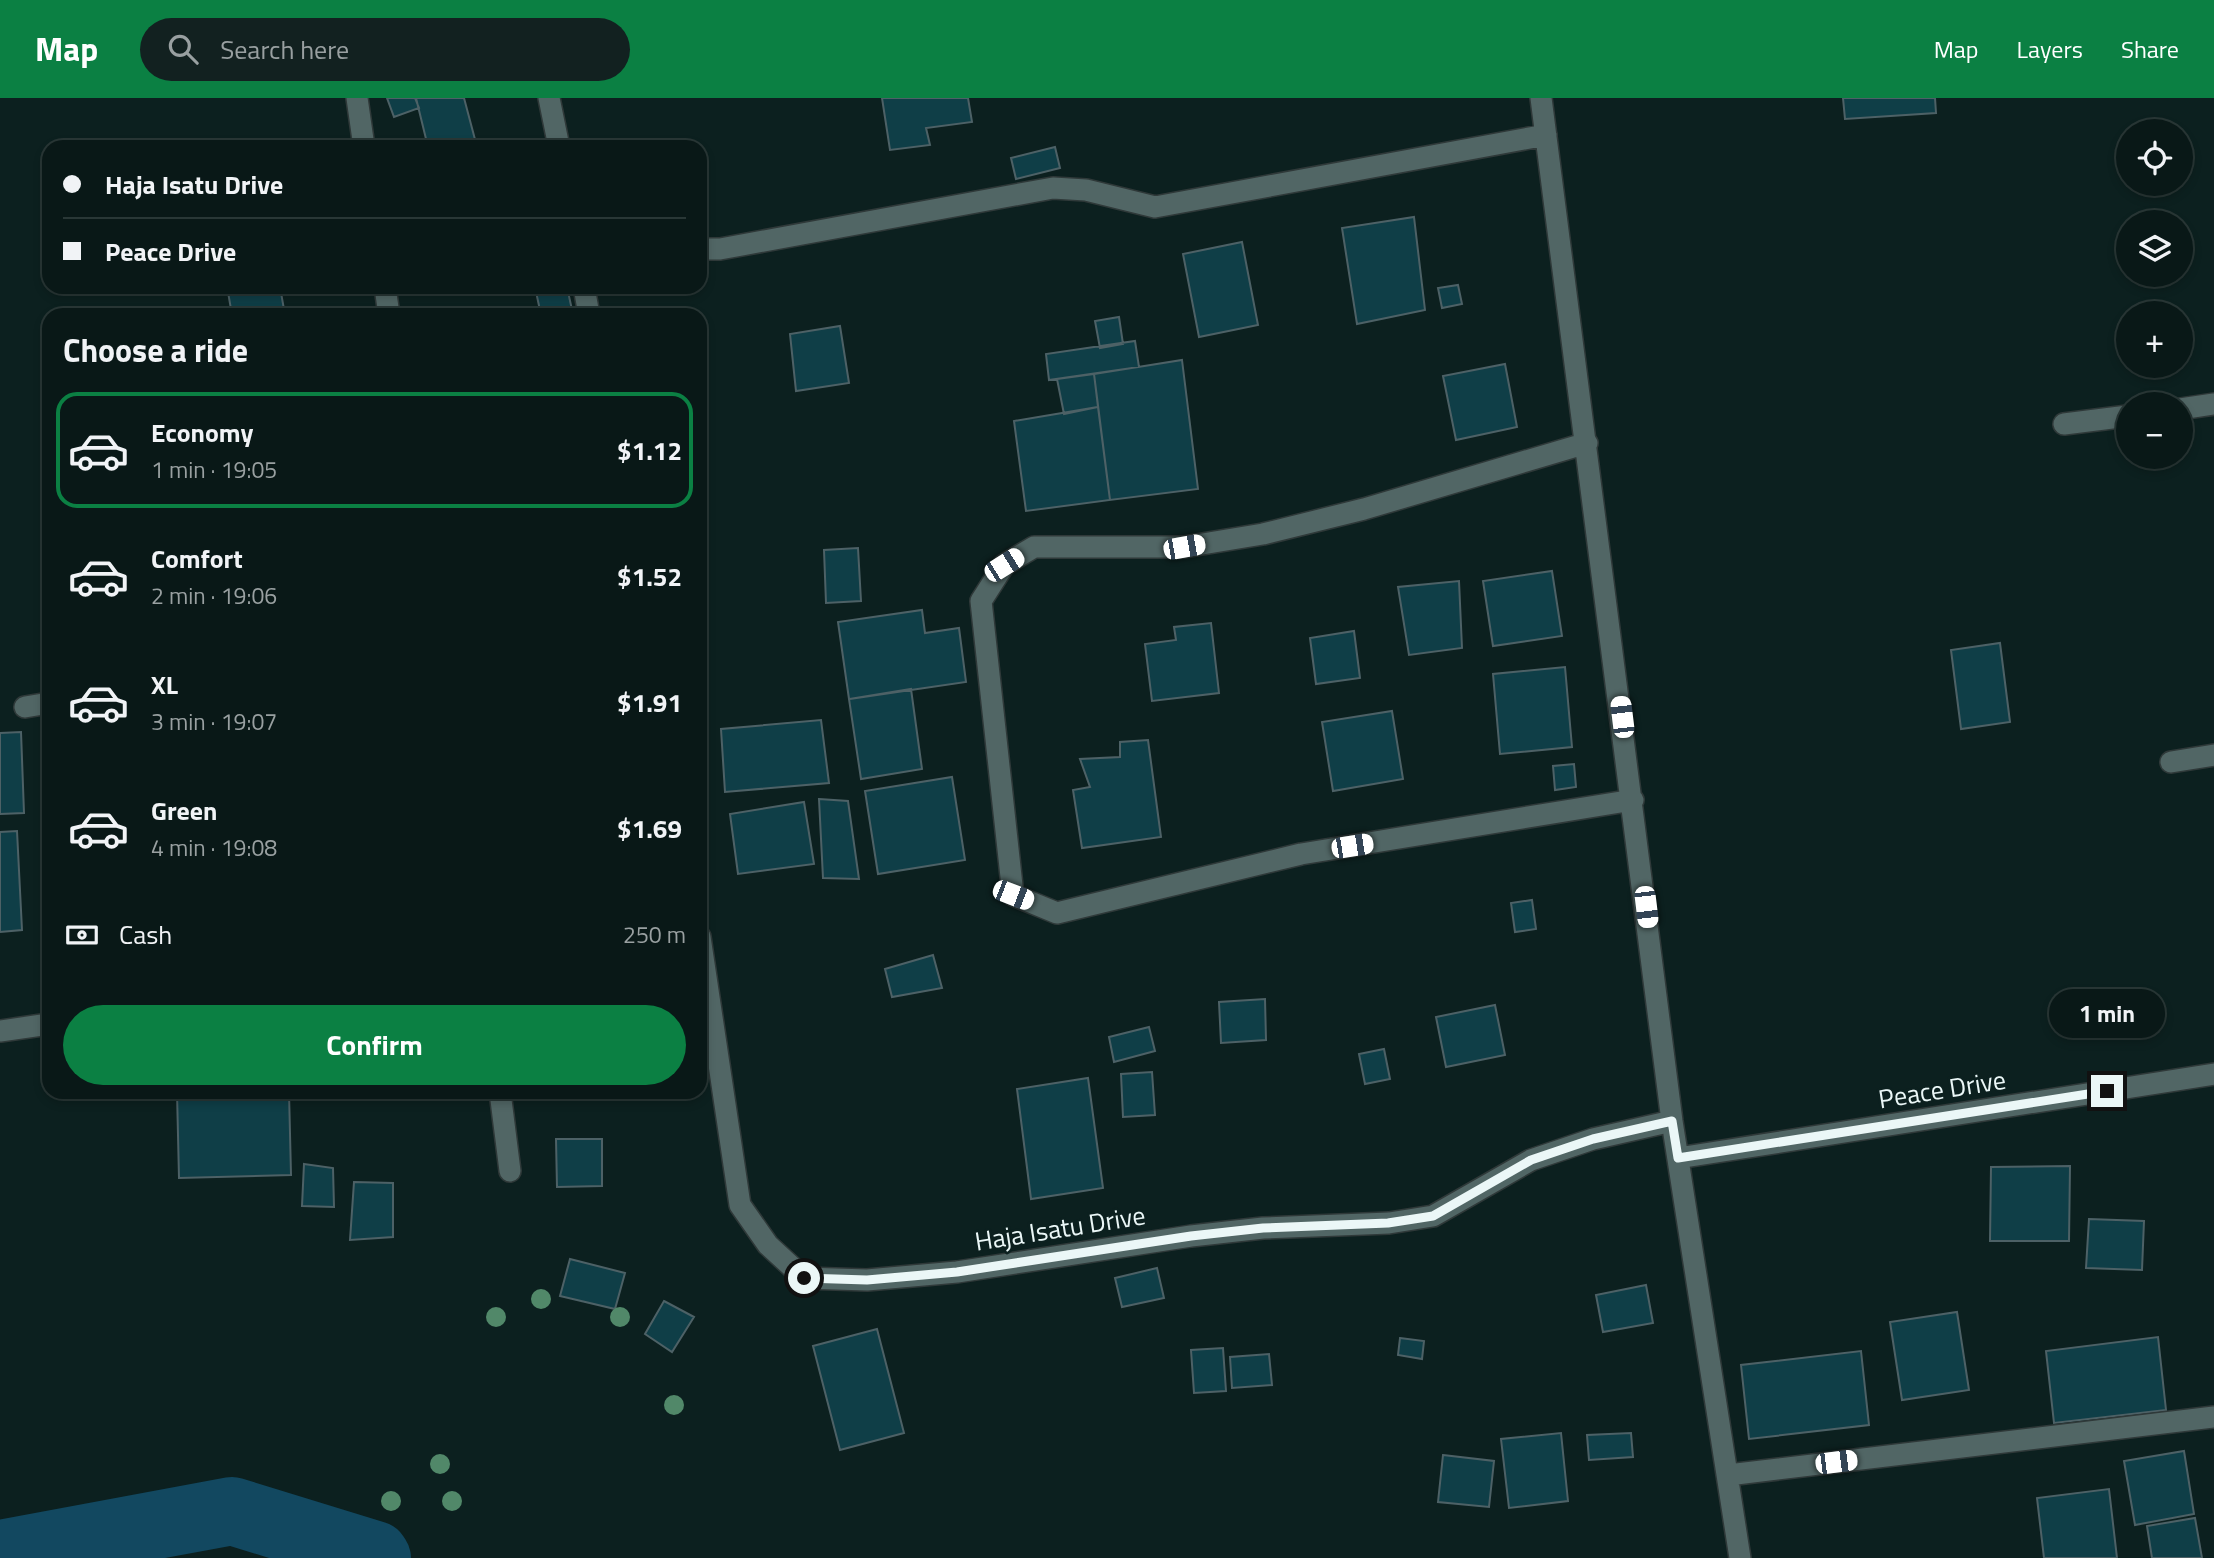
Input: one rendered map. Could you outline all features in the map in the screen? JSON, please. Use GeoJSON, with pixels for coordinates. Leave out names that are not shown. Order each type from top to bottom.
{"type":"FeatureCollection","features":[{"type":"Feature","properties":{"kind":"street"},"geometry":{"type":"LineString","coordinates":[[357,98],[363,140]]}},
{"type":"Feature","properties":{"kind":"street"},"geometry":{"type":"LineString","coordinates":[[549,98],[558,140]]}},
{"type":"Feature","properties":{"kind":"street"},"geometry":{"type":"LineString","coordinates":[[1541,98],[1672,1121],[1740,1558]]}},
{"type":"Feature","properties":{"kind":"street"},"geometry":{"type":"LineString","coordinates":[[707,249],[720,249],[1053,188],[1086,190],[1155,206],[1546,135]]}},
{"type":"Feature","properties":{"kind":"street"},"geometry":{"type":"LineString","coordinates":[[2193,407],[2214,404]]}},
{"type":"Feature","properties":{"kind":"street"},"geometry":{"type":"LineString","coordinates":[[2064,424],[2116,418]]}},
{"type":"Feature","properties":{"kind":"street"},"geometry":{"type":"LineString","coordinates":[[1587,443],[1364,509],[1263,534],[1184,547],[1034,547],[1004,565],[981,601],[1013,895],[1057,913],[1301,854],[1633,800]]}},
{"type":"Feature","properties":{"kind":"street"},"geometry":{"type":"LineString","coordinates":[[25,707],[42,704]]}},
{"type":"Feature","properties":{"kind":"street"},"geometry":{"type":"LineString","coordinates":[[2171,762],[2214,755]]}},
{"type":"Feature","properties":{"kind":"street","name":"Haja Isatu Drive"},"geometry":{"type":"LineString","coordinates":[[707,984],[740,1205],[768,1245],[804,1278],[867,1280],[957,1272],[1191,1236],[1263,1228],[1388,1223],[1433,1216],[1531,1160],[1593,1139],[1672,1121]]}},
{"type":"Feature","properties":{"kind":"street"},"geometry":{"type":"LineString","coordinates":[[0,1031],[42,1025]]}},
{"type":"Feature","properties":{"kind":"street","name":"Peace Drive"},"geometry":{"type":"LineString","coordinates":[[1678,1158],[2214,1074]]}},
{"type":"Feature","properties":{"kind":"street"},"geometry":{"type":"LineString","coordinates":[[501,1099],[510,1171]]}},
{"type":"Feature","properties":{"kind":"street"},"geometry":{"type":"LineString","coordinates":[[1728,1475],[2214,1417]]}},
{"type":"Feature","properties":{"kind":"building"},"geometry":{"type":"Polygon","coordinates":[[[387,98],[415,98],[419,108],[394,117],[387,98]]]}},
{"type":"Feature","properties":{"kind":"building"},"geometry":{"type":"Polygon","coordinates":[[[416,98],[464,98],[475,140],[426,140],[416,98]]]}},
{"type":"Feature","properties":{"kind":"building"},"geometry":{"type":"Polygon","coordinates":[[[882,98],[968,98],[972,122],[926,128],[930,145],[890,150],[882,98]]]}},
{"type":"Feature","properties":{"kind":"building"},"geometry":{"type":"Polygon","coordinates":[[[1843,98],[1935,98],[1936,113],[1845,119],[1843,98]]]}},
{"type":"Feature","properties":{"kind":"building"},"geometry":{"type":"Polygon","coordinates":[[[1055,147],[1060,168],[1016,179],[1011,158],[1055,147]]]}},
{"type":"Feature","properties":{"kind":"building"},"geometry":{"type":"Polygon","coordinates":[[[1414,217],[1425,310],[1357,324],[1342,228],[1414,217]]]}},
{"type":"Feature","properties":{"kind":"building"},"geometry":{"type":"Polygon","coordinates":[[[1242,242],[1258,325],[1199,337],[1183,254],[1242,242]]]}},
{"type":"Feature","properties":{"kind":"building"},"geometry":{"type":"Polygon","coordinates":[[[1458,285],[1462,304],[1442,308],[1438,288],[1458,285]]]}},
{"type":"Feature","properties":{"kind":"building"},"geometry":{"type":"Polygon","coordinates":[[[228,294],[281,294],[284,308],[231,308],[228,294]]]}},
{"type":"Feature","properties":{"kind":"building"},"geometry":{"type":"Polygon","coordinates":[[[536,294],[569,294],[572,308],[540,308],[536,294]]]}},
{"type":"Feature","properties":{"kind":"building"},"geometry":{"type":"Polygon","coordinates":[[[1119,317],[1123,344],[1100,348],[1095,321],[1119,317]]]}},
{"type":"Feature","properties":{"kind":"building"},"geometry":{"type":"Polygon","coordinates":[[[840,326],[849,383],[796,391],[790,334],[840,326]]]}},
{"type":"Feature","properties":{"kind":"building"},"geometry":{"type":"Polygon","coordinates":[[[1135,341],[1139,367],[1049,380],[1046,354],[1135,341]]]}},
{"type":"Feature","properties":{"kind":"building"},"geometry":{"type":"Polygon","coordinates":[[[1182,360],[1198,489],[1110,500],[1094,374],[1182,360]]]}},
{"type":"Feature","properties":{"kind":"building"},"geometry":{"type":"Polygon","coordinates":[[[1505,364],[1517,427],[1456,440],[1443,376],[1505,364]]]}},
{"type":"Feature","properties":{"kind":"building"},"geometry":{"type":"Polygon","coordinates":[[[1094,374],[1098,407],[1064,414],[1057,379],[1094,374]]]}},
{"type":"Feature","properties":{"kind":"building"},"geometry":{"type":"Polygon","coordinates":[[[1098,407],[1110,500],[1026,511],[1014,421],[1098,407]]]}},
{"type":"Feature","properties":{"kind":"building"},"geometry":{"type":"Polygon","coordinates":[[[858,548],[861,601],[826,603],[824,550],[858,548]]]}},
{"type":"Feature","properties":{"kind":"building"},"geometry":{"type":"Polygon","coordinates":[[[1552,571],[1562,636],[1493,646],[1483,581],[1552,571]]]}},
{"type":"Feature","properties":{"kind":"building"},"geometry":{"type":"Polygon","coordinates":[[[1459,581],[1462,648],[1409,655],[1398,587],[1459,581]]]}},
{"type":"Feature","properties":{"kind":"building"},"geometry":{"type":"Polygon","coordinates":[[[922,610],[925,633],[959,628],[966,682],[849,699],[838,622],[922,610]]]}},
{"type":"Feature","properties":{"kind":"building"},"geometry":{"type":"Polygon","coordinates":[[[1211,623],[1219,693],[1152,701],[1145,644],[1176,640],[1174,627],[1211,623]]]}},
{"type":"Feature","properties":{"kind":"building"},"geometry":{"type":"Polygon","coordinates":[[[1354,631],[1360,678],[1316,684],[1310,638],[1354,631]]]}},
{"type":"Feature","properties":{"kind":"building"},"geometry":{"type":"Polygon","coordinates":[[[2000,643],[2010,722],[1961,729],[1951,650],[2000,643]]]}},
{"type":"Feature","properties":{"kind":"building"},"geometry":{"type":"Polygon","coordinates":[[[1565,667],[1572,747],[1500,754],[1493,674],[1565,667]]]}},
{"type":"Feature","properties":{"kind":"building"},"geometry":{"type":"Polygon","coordinates":[[[911,689],[922,769],[861,779],[849,699],[911,689]]]}},
{"type":"Feature","properties":{"kind":"building"},"geometry":{"type":"Polygon","coordinates":[[[1392,711],[1403,779],[1333,791],[1322,722],[1392,711]]]}},
{"type":"Feature","properties":{"kind":"building"},"geometry":{"type":"Polygon","coordinates":[[[821,720],[829,783],[725,792],[721,729],[821,720]]]}},
{"type":"Feature","properties":{"kind":"building"},"geometry":{"type":"Polygon","coordinates":[[[21,732],[24,813],[0,814],[0,733],[21,732]]]}},
{"type":"Feature","properties":{"kind":"building"},"geometry":{"type":"Polygon","coordinates":[[[1148,740],[1161,837],[1082,848],[1073,790],[1090,787],[1080,759],[1120,757],[1120,742],[1148,740]]]}},
{"type":"Feature","properties":{"kind":"building"},"geometry":{"type":"Polygon","coordinates":[[[1574,764],[1576,787],[1555,790],[1553,766],[1574,764]]]}},
{"type":"Feature","properties":{"kind":"building"},"geometry":{"type":"Polygon","coordinates":[[[952,777],[965,860],[878,874],[865,791],[952,777]]]}},
{"type":"Feature","properties":{"kind":"building"},"geometry":{"type":"Polygon","coordinates":[[[819,799],[848,801],[859,879],[823,878],[819,799]]]}},
{"type":"Feature","properties":{"kind":"building"},"geometry":{"type":"Polygon","coordinates":[[[804,802],[814,864],[738,874],[730,814],[804,802]]]}},
{"type":"Feature","properties":{"kind":"building"},"geometry":{"type":"Polygon","coordinates":[[[17,831],[22,930],[0,932],[0,832],[17,831]]]}},
{"type":"Feature","properties":{"kind":"building"},"geometry":{"type":"Polygon","coordinates":[[[1532,900],[1536,929],[1515,932],[1511,903],[1532,900]]]}},
{"type":"Feature","properties":{"kind":"building"},"geometry":{"type":"Polygon","coordinates":[[[933,955],[942,988],[892,997],[885,969],[933,955]]]}},
{"type":"Feature","properties":{"kind":"building"},"geometry":{"type":"Polygon","coordinates":[[[1265,999],[1266,1040],[1221,1043],[1219,1002],[1265,999]]]}},
{"type":"Feature","properties":{"kind":"building"},"geometry":{"type":"Polygon","coordinates":[[[1495,1005],[1505,1055],[1446,1067],[1436,1017],[1495,1005]]]}},
{"type":"Feature","properties":{"kind":"building"},"geometry":{"type":"Polygon","coordinates":[[[1149,1027],[1155,1051],[1114,1062],[1109,1037],[1149,1027]]]}},
{"type":"Feature","properties":{"kind":"building"},"geometry":{"type":"Polygon","coordinates":[[[1384,1049],[1390,1079],[1365,1084],[1359,1054],[1384,1049]]]}},
{"type":"Feature","properties":{"kind":"building"},"geometry":{"type":"Polygon","coordinates":[[[1152,1072],[1155,1115],[1123,1117],[1121,1074],[1152,1072]]]}},
{"type":"Feature","properties":{"kind":"building"},"geometry":{"type":"Polygon","coordinates":[[[1088,1078],[1103,1188],[1031,1199],[1017,1089],[1088,1078]]]}},
{"type":"Feature","properties":{"kind":"building"},"geometry":{"type":"Polygon","coordinates":[[[177,1099],[289,1099],[291,1175],[179,1178],[177,1099]]]}},
{"type":"Feature","properties":{"kind":"building"},"geometry":{"type":"Polygon","coordinates":[[[556,1139],[602,1139],[602,1186],[557,1187],[556,1139]]]}},
{"type":"Feature","properties":{"kind":"building"},"geometry":{"type":"Polygon","coordinates":[[[304,1164],[333,1168],[334,1207],[302,1206],[304,1164]]]}},
{"type":"Feature","properties":{"kind":"building"},"geometry":{"type":"Polygon","coordinates":[[[2070,1166],[2069,1241],[1990,1241],[1991,1167],[2070,1166]]]}},
{"type":"Feature","properties":{"kind":"building"},"geometry":{"type":"Polygon","coordinates":[[[354,1182],[393,1183],[393,1237],[350,1240],[354,1182]]]}},
{"type":"Feature","properties":{"kind":"building"},"geometry":{"type":"Polygon","coordinates":[[[2089,1219],[2144,1221],[2142,1270],[2086,1268],[2089,1219]]]}},
{"type":"Feature","properties":{"kind":"building"},"geometry":{"type":"Polygon","coordinates":[[[570,1259],[625,1273],[615,1309],[560,1296],[570,1259]]]}},
{"type":"Feature","properties":{"kind":"building"},"geometry":{"type":"Polygon","coordinates":[[[1157,1268],[1164,1298],[1122,1307],[1115,1278],[1157,1268]]]}},
{"type":"Feature","properties":{"kind":"building"},"geometry":{"type":"Polygon","coordinates":[[[1646,1285],[1653,1323],[1603,1332],[1596,1295],[1646,1285]]]}},
{"type":"Feature","properties":{"kind":"building"},"geometry":{"type":"Polygon","coordinates":[[[664,1301],[694,1317],[672,1352],[645,1334],[664,1301]]]}},
{"type":"Feature","properties":{"kind":"building"},"geometry":{"type":"Polygon","coordinates":[[[1957,1312],[1969,1390],[1902,1400],[1890,1322],[1957,1312]]]}},
{"type":"Feature","properties":{"kind":"building"},"geometry":{"type":"Polygon","coordinates":[[[877,1329],[904,1433],[840,1450],[813,1346],[877,1329]]]}},
{"type":"Feature","properties":{"kind":"building"},"geometry":{"type":"Polygon","coordinates":[[[2158,1337],[2166,1410],[2054,1423],[2046,1351],[2158,1337]]]}},
{"type":"Feature","properties":{"kind":"building"},"geometry":{"type":"Polygon","coordinates":[[[1400,1338],[1424,1341],[1422,1359],[1398,1355],[1400,1338]]]}},
{"type":"Feature","properties":{"kind":"building"},"geometry":{"type":"Polygon","coordinates":[[[1223,1348],[1226,1391],[1194,1393],[1191,1350],[1223,1348]]]}},
{"type":"Feature","properties":{"kind":"building"},"geometry":{"type":"Polygon","coordinates":[[[1861,1351],[1869,1425],[1749,1439],[1741,1365],[1861,1351]]]}},
{"type":"Feature","properties":{"kind":"building"},"geometry":{"type":"Polygon","coordinates":[[[1269,1354],[1272,1385],[1232,1388],[1230,1357],[1269,1354]]]}},
{"type":"Feature","properties":{"kind":"building"},"geometry":{"type":"Polygon","coordinates":[[[1561,1433],[1568,1501],[1509,1508],[1501,1439],[1561,1433]]]}},
{"type":"Feature","properties":{"kind":"building"},"geometry":{"type":"Polygon","coordinates":[[[1631,1433],[1633,1457],[1589,1460],[1587,1435],[1631,1433]]]}},
{"type":"Feature","properties":{"kind":"building"},"geometry":{"type":"Polygon","coordinates":[[[2184,1451],[2194,1514],[2135,1525],[2124,1461],[2184,1451]]]}},
{"type":"Feature","properties":{"kind":"building"},"geometry":{"type":"Polygon","coordinates":[[[1443,1455],[1494,1461],[1489,1507],[1438,1502],[1443,1455]]]}},
{"type":"Feature","properties":{"kind":"building"},"geometry":{"type":"Polygon","coordinates":[[[2109,1489],[2117,1558],[2044,1558],[2037,1498],[2109,1489]]]}},
{"type":"Feature","properties":{"kind":"building"},"geometry":{"type":"Polygon","coordinates":[[[2195,1518],[2202,1558],[2152,1558],[2147,1526],[2195,1518]]]}},
{"type":"Feature","properties":{"kind":"waterway"},"geometry":{"type":"LineString","coordinates":[[0,1554],[232,1511],[375,1555],[377,1558]]}},
{"type":"Feature","properties":{"kind":"route"},"geometry":{"type":"LineString","coordinates":[[804,1278],[867,1280],[957,1272],[1191,1236],[1263,1228],[1388,1223],[1433,1216],[1531,1160],[1593,1139],[1672,1121],[1678,1158],[2107,1091]]}}]}
